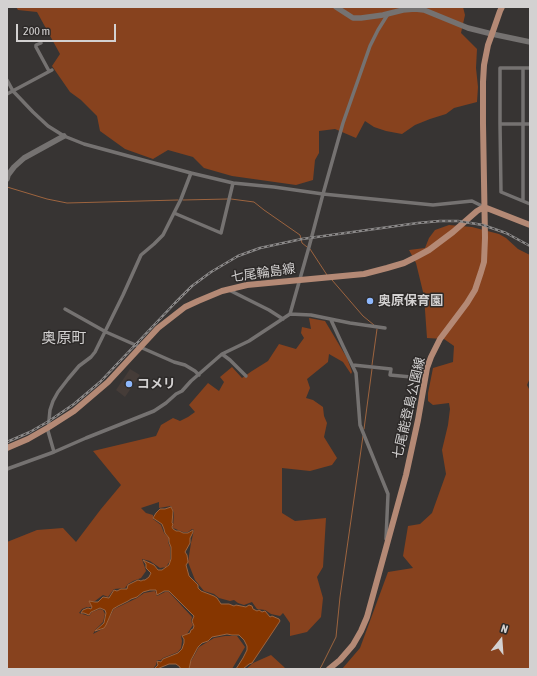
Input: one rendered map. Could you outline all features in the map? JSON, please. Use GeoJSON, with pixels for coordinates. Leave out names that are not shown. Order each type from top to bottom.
{"type":"FeatureCollection","features":[{"type":"Feature","properties":{"kind":"main road","name":"七尾能登島公園線"},"geometry":{"type":"LineString","coordinates":[[329,669],[340,660],[353,645],[361,631],[369,610],[406,475],[427,368],[440,339],[475,290],[482,267],[485,238],[484,66],[492,34],[502,7]]}},
{"type":"Feature","properties":{"kind":"main road","name":"七尾輪島線"},"geometry":{"type":"LineString","coordinates":[[7,448],[49,427],[74,411],[101,388],[158,328],[186,307],[228,289],[256,283],[364,274],[387,268],[416,257],[429,250],[453,232],[479,209],[484,207]]}},
{"type":"Feature","properties":{"kind":"main road"},"geometry":{"type":"LineString","coordinates":[[484,207],[530,225]]}},
{"type":"Feature","properties":{"kind":"street"},"geometry":{"type":"LineString","coordinates":[[336,7],[353,18],[415,9],[424,10],[468,28],[530,42]]}},
{"type":"Feature","properties":{"kind":"street"},"geometry":{"type":"LineString","coordinates":[[290,314],[343,123],[370,46],[378,30],[393,7]]}},
{"type":"Feature","properties":{"kind":"street"},"geometry":{"type":"LineString","coordinates":[[7,94],[50,70],[36,47],[36,45],[41,43]]}},
{"type":"Feature","properties":{"kind":"street"},"geometry":{"type":"LineString","coordinates":[[530,68],[500,68],[501,192],[530,204]]}},
{"type":"Feature","properties":{"kind":"street"},"geometry":{"type":"LineString","coordinates":[[523,68],[523,201]]}},
{"type":"Feature","properties":{"kind":"street"},"geometry":{"type":"LineString","coordinates":[[7,80],[12,91],[33,112],[48,126],[64,136],[84,144],[191,174],[234,183],[323,194],[433,205],[472,201],[484,207]]}},
{"type":"Feature","properties":{"kind":"street"},"geometry":{"type":"LineString","coordinates":[[500,124],[530,124]]}},
{"type":"Feature","properties":{"kind":"street"},"geometry":{"type":"LineString","coordinates":[[7,179],[14,166],[24,158],[64,136]]}},
{"type":"Feature","properties":{"kind":"street"},"geometry":{"type":"LineString","coordinates":[[54,452],[48,431],[50,410],[53,401],[58,392],[79,366],[95,352],[106,332],[141,255],[163,235],[180,201],[191,174]]}},
{"type":"Feature","properties":{"kind":"street"},"geometry":{"type":"LineString","coordinates":[[174,213],[221,233],[234,183]]}},
{"type":"Feature","properties":{"kind":"street"},"geometry":{"type":"LineString","coordinates":[[228,289],[283,319]]}},
{"type":"Feature","properties":{"kind":"street"},"geometry":{"type":"LineString","coordinates":[[65,309],[106,332],[174,362],[185,365],[195,371],[198,375]]}},
{"type":"Feature","properties":{"kind":"street"},"geometry":{"type":"LineString","coordinates":[[7,469],[154,412],[182,391],[191,381],[222,354],[249,341],[290,314],[311,315],[331,320],[385,328]]}},
{"type":"Feature","properties":{"kind":"street"},"geometry":{"type":"LineString","coordinates":[[331,320],[356,373],[360,425],[388,494],[386,546]]}},
{"type":"Feature","properties":{"kind":"street"},"geometry":{"type":"LineString","coordinates":[[222,354],[246,376]]}},
{"type":"Feature","properties":{"kind":"street"},"geometry":{"type":"LineString","coordinates":[[353,365],[391,369],[390,375],[411,377]]}},
{"type":"Feature","properties":{"kind":"shaded area"},"geometry":{"type":"Polygon","coordinates":[[[16,7],[463,7],[465,15],[461,33],[477,49],[477,102],[454,108],[446,114],[415,125],[402,134],[374,127],[365,121],[356,138],[335,129],[319,131],[319,153],[315,160],[313,180],[296,185],[232,176],[204,168],[193,157],[168,150],[153,159],[125,149],[100,131],[97,116],[81,100],[70,92],[52,66],[60,54],[37,12],[18,10],[16,7]]]}},
{"type":"Feature","properties":{"kind":"shaded area"},"geometry":{"type":"Polygon","coordinates":[[[449,225],[472,227],[499,234],[518,249],[530,255],[530,378],[527,385],[530,391],[530,669],[342,669],[360,648],[388,572],[413,568],[403,556],[408,526],[420,524],[432,513],[446,474],[442,450],[448,425],[450,409],[449,403],[433,405],[428,401],[428,393],[433,368],[453,362],[454,346],[444,339],[427,338],[424,296],[416,263],[409,250],[425,248],[429,238],[435,230],[449,225]]]}},
{"type":"Feature","properties":{"kind":"shaded area"},"geometry":{"type":"Polygon","coordinates":[[[309,318],[325,321],[347,358],[352,372],[351,374],[343,362],[329,354],[328,362],[307,379],[310,388],[306,398],[313,400],[323,407],[324,416],[327,423],[324,437],[337,458],[332,465],[310,471],[282,468],[282,513],[295,521],[326,518],[323,567],[317,577],[323,598],[321,617],[307,632],[290,636],[290,623],[283,613],[280,616],[271,614],[265,610],[257,609],[252,602],[244,605],[234,600],[230,601],[219,598],[214,594],[204,591],[195,580],[188,562],[194,530],[192,529],[188,532],[183,532],[173,528],[174,512],[171,506],[159,508],[159,502],[141,508],[146,513],[153,515],[153,519],[161,525],[164,533],[169,538],[170,561],[166,567],[160,568],[150,561],[142,559],[146,571],[141,578],[128,584],[125,588],[114,589],[108,597],[103,595],[95,601],[89,601],[92,607],[82,609],[79,613],[89,616],[92,612],[100,609],[103,610],[105,614],[103,622],[93,634],[104,628],[114,609],[144,593],[155,591],[157,596],[165,592],[169,592],[192,617],[191,621],[193,625],[187,634],[181,636],[181,648],[178,652],[161,660],[157,660],[153,669],[7,669],[7,542],[37,530],[63,528],[76,542],[121,485],[93,451],[156,436],[161,425],[173,418],[180,421],[188,417],[195,412],[189,405],[208,383],[219,391],[224,382],[220,377],[232,367],[242,378],[268,361],[279,344],[296,349],[304,338],[301,333],[302,327],[311,329],[309,318]]]}},
{"type":"Feature","properties":{"kind":"shaded area"},"geometry":{"type":"Polygon","coordinates":[[[130,369],[140,375],[125,397],[116,390],[130,369]]]}},
{"type":"Feature","properties":{"kind":"shaded area"},"geometry":{"type":"Polygon","coordinates":[[[171,507],[173,511],[173,529],[183,533],[188,533],[193,530],[190,543],[185,552],[188,562],[186,565],[189,576],[198,585],[198,588],[201,591],[217,598],[221,604],[246,607],[249,605],[257,611],[265,611],[270,617],[272,616],[280,621],[252,663],[243,669],[236,669],[247,650],[247,646],[239,635],[227,634],[212,637],[208,641],[202,643],[191,660],[189,669],[180,669],[180,667],[176,664],[169,664],[154,669],[158,665],[157,661],[161,662],[163,659],[178,653],[182,649],[184,639],[182,636],[190,633],[194,626],[192,621],[194,616],[169,591],[164,591],[157,595],[156,590],[143,592],[137,597],[113,609],[104,628],[95,631],[104,623],[106,613],[105,610],[100,608],[91,612],[89,615],[81,613],[83,610],[88,608],[91,609],[92,607],[89,601],[98,602],[103,597],[109,598],[114,590],[117,591],[127,589],[128,585],[138,580],[145,580],[149,577],[151,573],[146,568],[146,564],[143,560],[154,565],[158,570],[162,570],[169,565],[171,559],[171,547],[169,538],[165,533],[162,524],[153,518],[160,509],[171,507]]]}},
{"type":"Feature","properties":{"kind":"shaded area"},"geometry":{"type":"Polygon","coordinates":[[[237,636],[245,647],[232,669],[190,669],[189,665],[199,647],[214,638],[237,636]]]}},
{"type":"Feature","properties":{"kind":"shaded area"},"geometry":{"type":"Polygon","coordinates":[[[271,655],[286,669],[246,669],[253,663],[271,655]]]}},
{"type":"Feature","properties":{"kind":"waterway"},"geometry":{"type":"LineString","coordinates":[[7,187],[47,199],[67,203],[178,200]]}},
{"type":"Feature","properties":{"kind":"waterway"},"geometry":{"type":"LineString","coordinates":[[183,200],[228,199]]}},
{"type":"Feature","properties":{"kind":"waterway"},"geometry":{"type":"LineString","coordinates":[[231,199],[254,202],[300,235],[302,243],[307,247]]}},
{"type":"Feature","properties":{"kind":"waterway"},"geometry":{"type":"LineString","coordinates":[[310,249],[327,275]]}},
{"type":"Feature","properties":{"kind":"waterway"},"geometry":{"type":"LineString","coordinates":[[332,280],[363,316],[374,325]]}},
{"type":"Feature","properties":{"kind":"waterway"},"geometry":{"type":"LineString","coordinates":[[372,365],[377,329]]}},
{"type":"Feature","properties":{"kind":"waterway"},"geometry":{"type":"LineString","coordinates":[[364,429],[372,369]]}},
{"type":"Feature","properties":{"kind":"waterway"},"geometry":{"type":"LineString","coordinates":[[319,669],[336,637],[340,597],[363,436]]}},
{"type":"Feature","properties":{"kind":"railway"},"geometry":{"type":"LineString","coordinates":[[7,442],[30,432],[74,404],[100,382],[192,286],[211,272],[238,256],[260,248],[302,239],[440,221],[458,221],[483,225],[506,233],[530,246]]}},
{"type":"Feature","properties":{"kind":"place","name":"奥原保育園"},"geometry":{"type":"Point","coordinates":[370,301]}},
{"type":"Feature","properties":{"kind":"place","name":"コメリ"},"geometry":{"type":"Point","coordinates":[129,384]}},
{"type":"Feature","properties":{"kind":"district","name":"奥原町"},"geometry":{"type":"Point","coordinates":[64,338]}}]}
